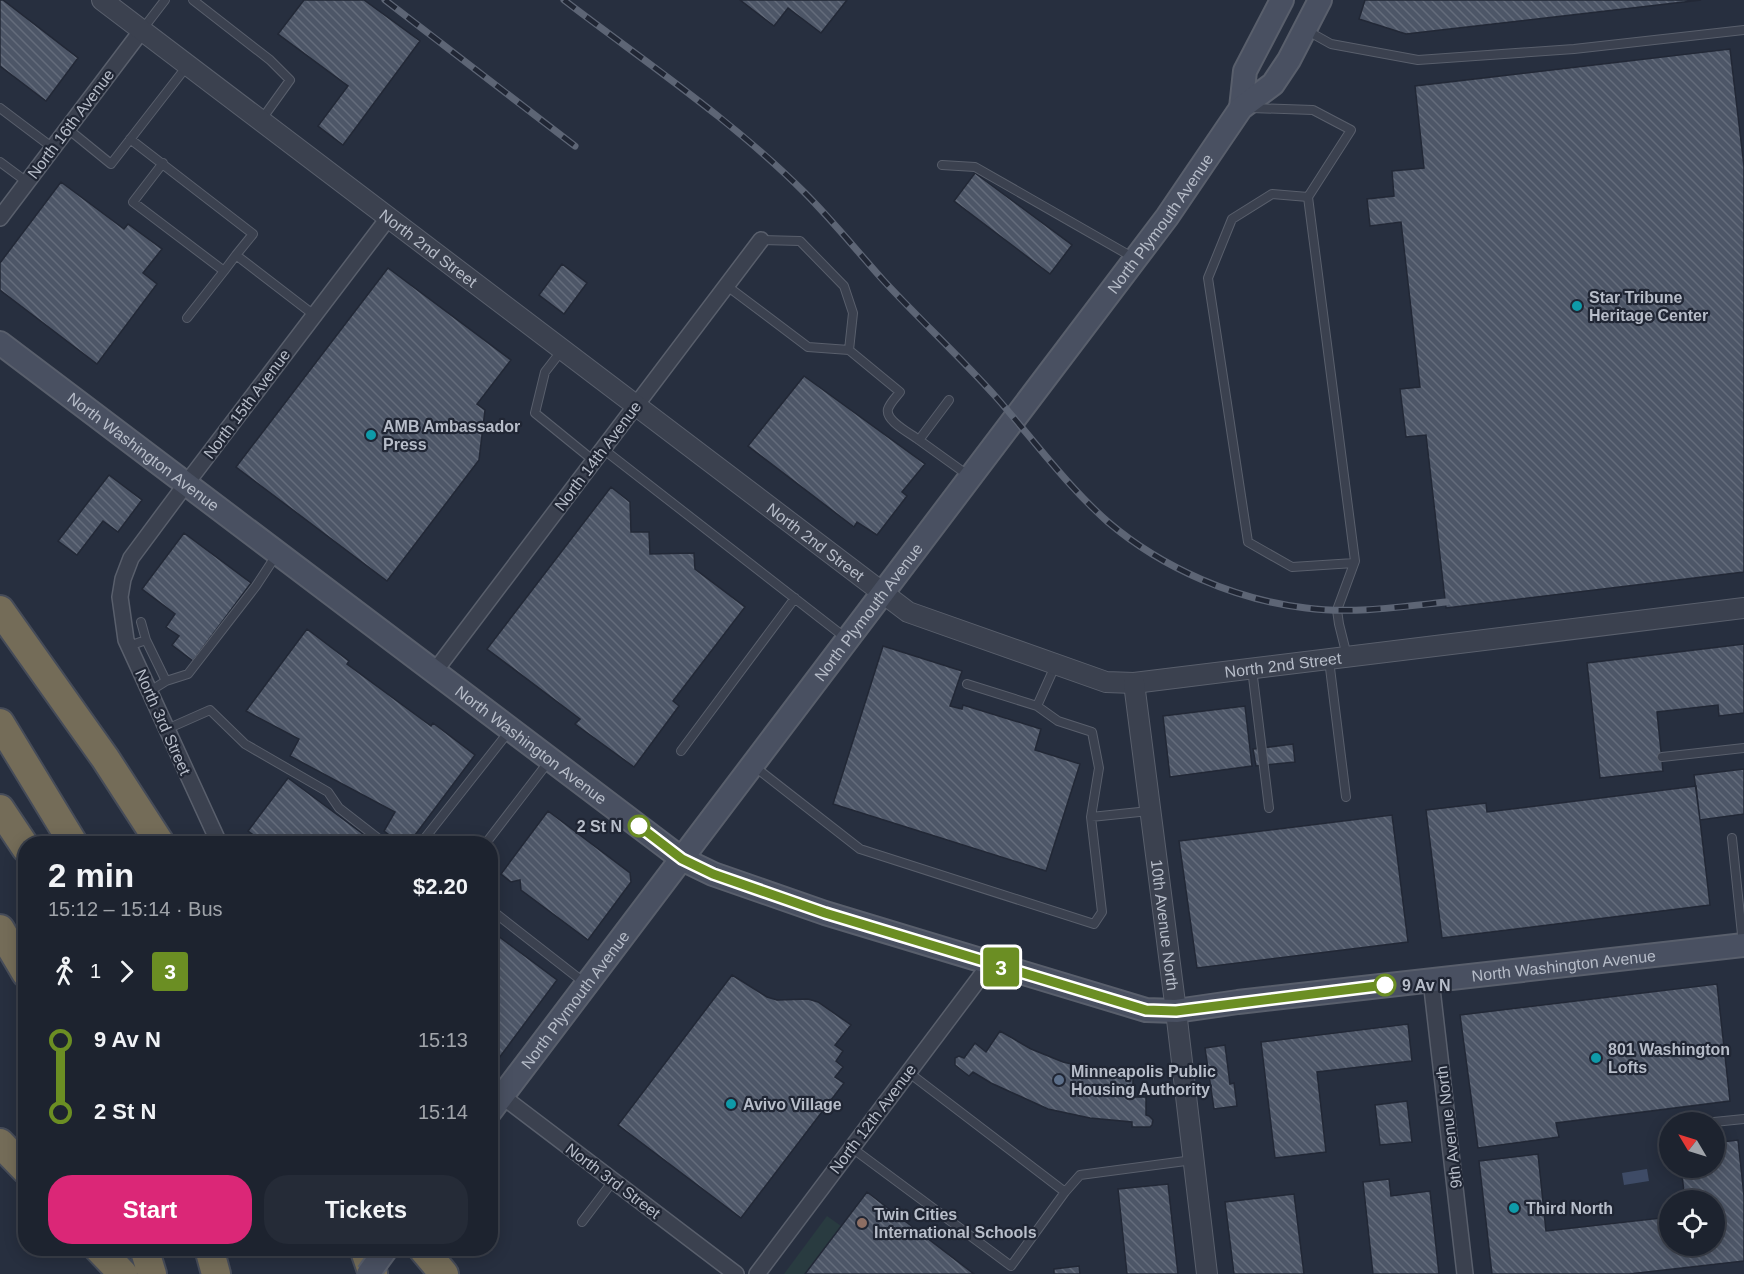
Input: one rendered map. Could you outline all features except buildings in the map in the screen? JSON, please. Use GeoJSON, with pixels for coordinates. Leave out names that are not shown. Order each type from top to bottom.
{"type":"FeatureCollection","features":[{"type":"Feature","properties":{"kind":"highway"},"geometry":{"type":"LineString","coordinates":[[0,610],[105,758],[155,836]]}},
{"type":"Feature","properties":{"kind":"highway"},"geometry":{"type":"LineString","coordinates":[[0,723],[69,836]]}},
{"type":"Feature","properties":{"kind":"highway"},"geometry":{"type":"LineString","coordinates":[[105,758],[149,836]]}},
{"type":"Feature","properties":{"kind":"highway"},"geometry":{"type":"LineString","coordinates":[[0,809],[18,836]]}},
{"type":"Feature","properties":{"kind":"highway"},"geometry":{"type":"LineString","coordinates":[[0,929],[18,959]]}},
{"type":"Feature","properties":{"kind":"highway"},"geometry":{"type":"LineString","coordinates":[[0,1143],[18,1162]]}},
{"type":"Feature","properties":{"kind":"highway"},"geometry":{"type":"LineString","coordinates":[[106,1256],[123,1274]]}},
{"type":"Feature","properties":{"kind":"highway"},"geometry":{"type":"LineString","coordinates":[[146,1256],[152,1274]]}},
{"type":"Feature","properties":{"kind":"highway"},"geometry":{"type":"LineString","coordinates":[[211,1256],[216,1274]]}},
{"type":"Feature","properties":{"kind":"highway"},"geometry":{"type":"LineString","coordinates":[[367,1256],[373,1274]]}},
{"type":"Feature","properties":{"kind":"highway"},"geometry":{"type":"LineString","coordinates":[[429,1256],[444,1274]]}},
{"type":"Feature","properties":{"kind":"main road","name":"North Plymouth Avenue"},"geometry":{"type":"LineString","coordinates":[[1241,108],[1245,71],[1282,0]]}},
{"type":"Feature","properties":{"kind":"main road","name":"North Plymouth Avenue"},"geometry":{"type":"LineString","coordinates":[[498,1094],[587,985],[1136,259],[1241,108],[1273,84],[1306,30],[1320,0]]}},
{"type":"Feature","properties":{"kind":"main road","name":"North Washington Avenue"},"geometry":{"type":"LineString","coordinates":[[0,343],[682,859],[713,874],[825,913],[1146,1010],[1176,1011],[1744,945]]}},
{"type":"Feature","properties":{"kind":"main road"},"geometry":{"type":"LineString","coordinates":[[368,1274],[381,1256]]}},
{"type":"Feature","properties":{"kind":"street","name":"North 2nd Street"},"geometry":{"type":"LineString","coordinates":[[102,0],[908,612],[1106,682],[1134,683],[1744,608]]}},
{"type":"Feature","properties":{"kind":"street","name":"North 16th Avenue"},"geometry":{"type":"LineString","coordinates":[[0,218],[142,30]]}},
{"type":"Feature","properties":{"kind":"street","name":"North 15th Avenue"},"geometry":{"type":"LineString","coordinates":[[120,597],[123,579],[131,558],[389,218]]}},
{"type":"Feature","properties":{"kind":"street","name":"North 14th Avenue"},"geometry":{"type":"LineString","coordinates":[[435,671],[761,240]]}},
{"type":"Feature","properties":{"kind":"street","name":"North 3rd Street"},"geometry":{"type":"LineString","coordinates":[[120,597],[122,620],[129,646],[216,836]]}},
{"type":"Feature","properties":{"kind":"street","name":"10th Avenue North"},"geometry":{"type":"LineString","coordinates":[[1134,683],[1207,1274]]}},
{"type":"Feature","properties":{"kind":"street"},"geometry":{"type":"LineString","coordinates":[[1744,945],[1744,951]]}},
{"type":"Feature","properties":{"kind":"street","name":"North 12th Avenue"},"geometry":{"type":"LineString","coordinates":[[757,1274],[990,964]]}},
{"type":"Feature","properties":{"kind":"street","name":"9th Avenue North"},"geometry":{"type":"LineString","coordinates":[[1431,980],[1465,1274]]}},
{"type":"Feature","properties":{"kind":"street","name":"North 3rd Street"},"geometry":{"type":"LineString","coordinates":[[498,1102],[613,1181],[736,1274]]}},
{"type":"Feature","properties":{"kind":"lane"},"geometry":{"type":"LineString","coordinates":[[142,30],[165,0]]}},
{"type":"Feature","properties":{"kind":"lane"},"geometry":{"type":"LineString","coordinates":[[193,0],[270,60],[290,80],[261,121]]}},
{"type":"Feature","properties":{"kind":"lane"},"geometry":{"type":"LineString","coordinates":[[1306,30],[1331,44],[1418,60],[1574,49],[1744,30]]}},
{"type":"Feature","properties":{"kind":"lane"},"geometry":{"type":"LineString","coordinates":[[68,129],[111,164],[188,65]]}},
{"type":"Feature","properties":{"kind":"lane"},"geometry":{"type":"LineString","coordinates":[[0,108],[53,148]]}},
{"type":"Feature","properties":{"kind":"lane"},"geometry":{"type":"LineString","coordinates":[[1241,108],[1313,110],[1351,130],[1308,197],[1354,563],[1337,610],[1346,797]]}},
{"type":"Feature","properties":{"kind":"lane"},"geometry":{"type":"LineString","coordinates":[[130,139],[253,234],[187,318]]}},
{"type":"Feature","properties":{"kind":"lane"},"geometry":{"type":"LineString","coordinates":[[0,162],[27,182]]}},
{"type":"Feature","properties":{"kind":"lane"},"geometry":{"type":"LineString","coordinates":[[163,163],[133,202],[224,271]]}},
{"type":"Feature","properties":{"kind":"lane"},"geometry":{"type":"LineString","coordinates":[[942,165],[975,167],[1136,259]]}},
{"type":"Feature","properties":{"kind":"lane"},"geometry":{"type":"LineString","coordinates":[[1308,197],[1272,194],[1232,219],[1208,278],[1248,542],[1292,567],[1354,563]]}},
{"type":"Feature","properties":{"kind":"lane"},"geometry":{"type":"LineString","coordinates":[[761,240],[800,241],[844,286],[853,313],[849,350]]}},
{"type":"Feature","properties":{"kind":"lane"},"geometry":{"type":"LineString","coordinates":[[236,255],[314,315]]}},
{"type":"Feature","properties":{"kind":"lane"},"geometry":{"type":"LineString","coordinates":[[727,286],[808,347],[849,350],[900,392],[889,407],[887,412],[889,418],[970,477]]}},
{"type":"Feature","properties":{"kind":"lane"},"geometry":{"type":"LineString","coordinates":[[563,349],[545,372],[535,413],[599,455],[795,598],[848,640]]}},
{"type":"Feature","properties":{"kind":"lane"},"geometry":{"type":"LineString","coordinates":[[919,440],[949,400]]}},
{"type":"Feature","properties":{"kind":"lane"},"geometry":{"type":"LineString","coordinates":[[150,691],[166,681],[188,674],[256,586],[278,553]]}},
{"type":"Feature","properties":{"kind":"lane"},"geometry":{"type":"LineString","coordinates":[[681,751],[795,598]]}},
{"type":"Feature","properties":{"kind":"lane"},"geometry":{"type":"LineString","coordinates":[[141,621],[146,640],[166,681]]}},
{"type":"Feature","properties":{"kind":"lane"},"geometry":{"type":"LineString","coordinates":[[129,646],[146,640]]}},
{"type":"Feature","properties":{"kind":"lane"},"geometry":{"type":"LineString","coordinates":[[138,666],[155,658]]}},
{"type":"Feature","properties":{"kind":"lane"},"geometry":{"type":"LineString","coordinates":[[1037,706],[1056,664]]}},
{"type":"Feature","properties":{"kind":"lane"},"geometry":{"type":"LineString","coordinates":[[1252,669],[1269,808]]}},
{"type":"Feature","properties":{"kind":"lane"},"geometry":{"type":"LineString","coordinates":[[753,766],[860,849],[1094,924],[1102,912],[1091,817],[1099,768],[1092,732],[1058,721],[1037,706],[967,684]]}},
{"type":"Feature","properties":{"kind":"lane"},"geometry":{"type":"LineString","coordinates":[[166,729],[210,710],[245,744],[328,792],[339,808],[375,836]]}},
{"type":"Feature","properties":{"kind":"lane"},"geometry":{"type":"LineString","coordinates":[[427,836],[511,729]]}},
{"type":"Feature","properties":{"kind":"lane"},"geometry":{"type":"LineString","coordinates":[[1662,757],[1744,748]]}},
{"type":"Feature","properties":{"kind":"lane"},"geometry":{"type":"LineString","coordinates":[[491,836],[551,759]]}},
{"type":"Feature","properties":{"kind":"lane"},"geometry":{"type":"LineString","coordinates":[[1091,817],[1150,811]]}},
{"type":"Feature","properties":{"kind":"lane"},"geometry":{"type":"LineString","coordinates":[[1732,838],[1744,945]]}},
{"type":"Feature","properties":{"kind":"lane"},"geometry":{"type":"LineString","coordinates":[[498,915],[587,985]]}},
{"type":"Feature","properties":{"kind":"lane"},"geometry":{"type":"LineString","coordinates":[[908,1072],[1065,1192]]}},
{"type":"Feature","properties":{"kind":"lane"},"geometry":{"type":"LineString","coordinates":[[1725,1121],[1744,1119]]}},
{"type":"Feature","properties":{"kind":"lane"},"geometry":{"type":"LineString","coordinates":[[852,1148],[1011,1266],[1080,1175],[1194,1160]]}},
{"type":"Feature","properties":{"kind":"lane"},"geometry":{"type":"LineString","coordinates":[[582,1222],[613,1181]]}},
{"type":"Feature","properties":{"kind":"shaded area"},"geometry":{"type":"Polygon","coordinates":[[[827,1216],[841,1226],[805,1274],[784,1274],[827,1216]]]}},
{"type":"Feature","properties":{"kind":"water"},"geometry":{"type":"Polygon","coordinates":[[[1647,1169],[1649,1181],[1624,1185],[1622,1173],[1647,1169]]]}},
{"type":"Feature","properties":{"kind":"railway"},"geometry":{"type":"LineString","coordinates":[[385,0],[575,146]]}},
{"type":"Feature","properties":{"kind":"railway"},"geometry":{"type":"LineString","coordinates":[[564,0],[718,116],[776,166],[814,203],[883,280],[996,397],[1078,493],[1129,539],[1152,554],[1201,579],[1253,598],[1280,604],[1341,610],[1446,602]]}},
{"type":"Feature","properties":{"kind":"bus line","name":"3"},"geometry":{"type":"LineString","coordinates":[[639,826],[682,859],[713,874],[825,913],[1146,1010],[1176,1011],[1385,985]]}},
{"type":"Feature","properties":{"kind":"place","name":"Star Tribune Heritage Center"},"geometry":{"type":"Point","coordinates":[1577,306]}},
{"type":"Feature","properties":{"kind":"place","name":"AMB Ambassador Press"},"geometry":{"type":"Point","coordinates":[371,435]}},
{"type":"Feature","properties":{"kind":"place","name":"2 St N"},"geometry":{"type":"Point","coordinates":[639,826]}},
{"type":"Feature","properties":{"kind":"place","name":"9 Av N"},"geometry":{"type":"Point","coordinates":[1385,985]}},
{"type":"Feature","properties":{"kind":"place","name":"801 Washington Lofts"},"geometry":{"type":"Point","coordinates":[1596,1058]}},
{"type":"Feature","properties":{"kind":"place","name":"Minneapolis Public Housing Authority"},"geometry":{"type":"Point","coordinates":[1059,1080]}},
{"type":"Feature","properties":{"kind":"place","name":"Avivo Village"},"geometry":{"type":"Point","coordinates":[731,1104]}},
{"type":"Feature","properties":{"kind":"place","name":"Third North"},"geometry":{"type":"Point","coordinates":[1514,1208]}},
{"type":"Feature","properties":{"kind":"place","name":"Twin Cities International Schools"},"geometry":{"type":"Point","coordinates":[862,1223]}}]}
